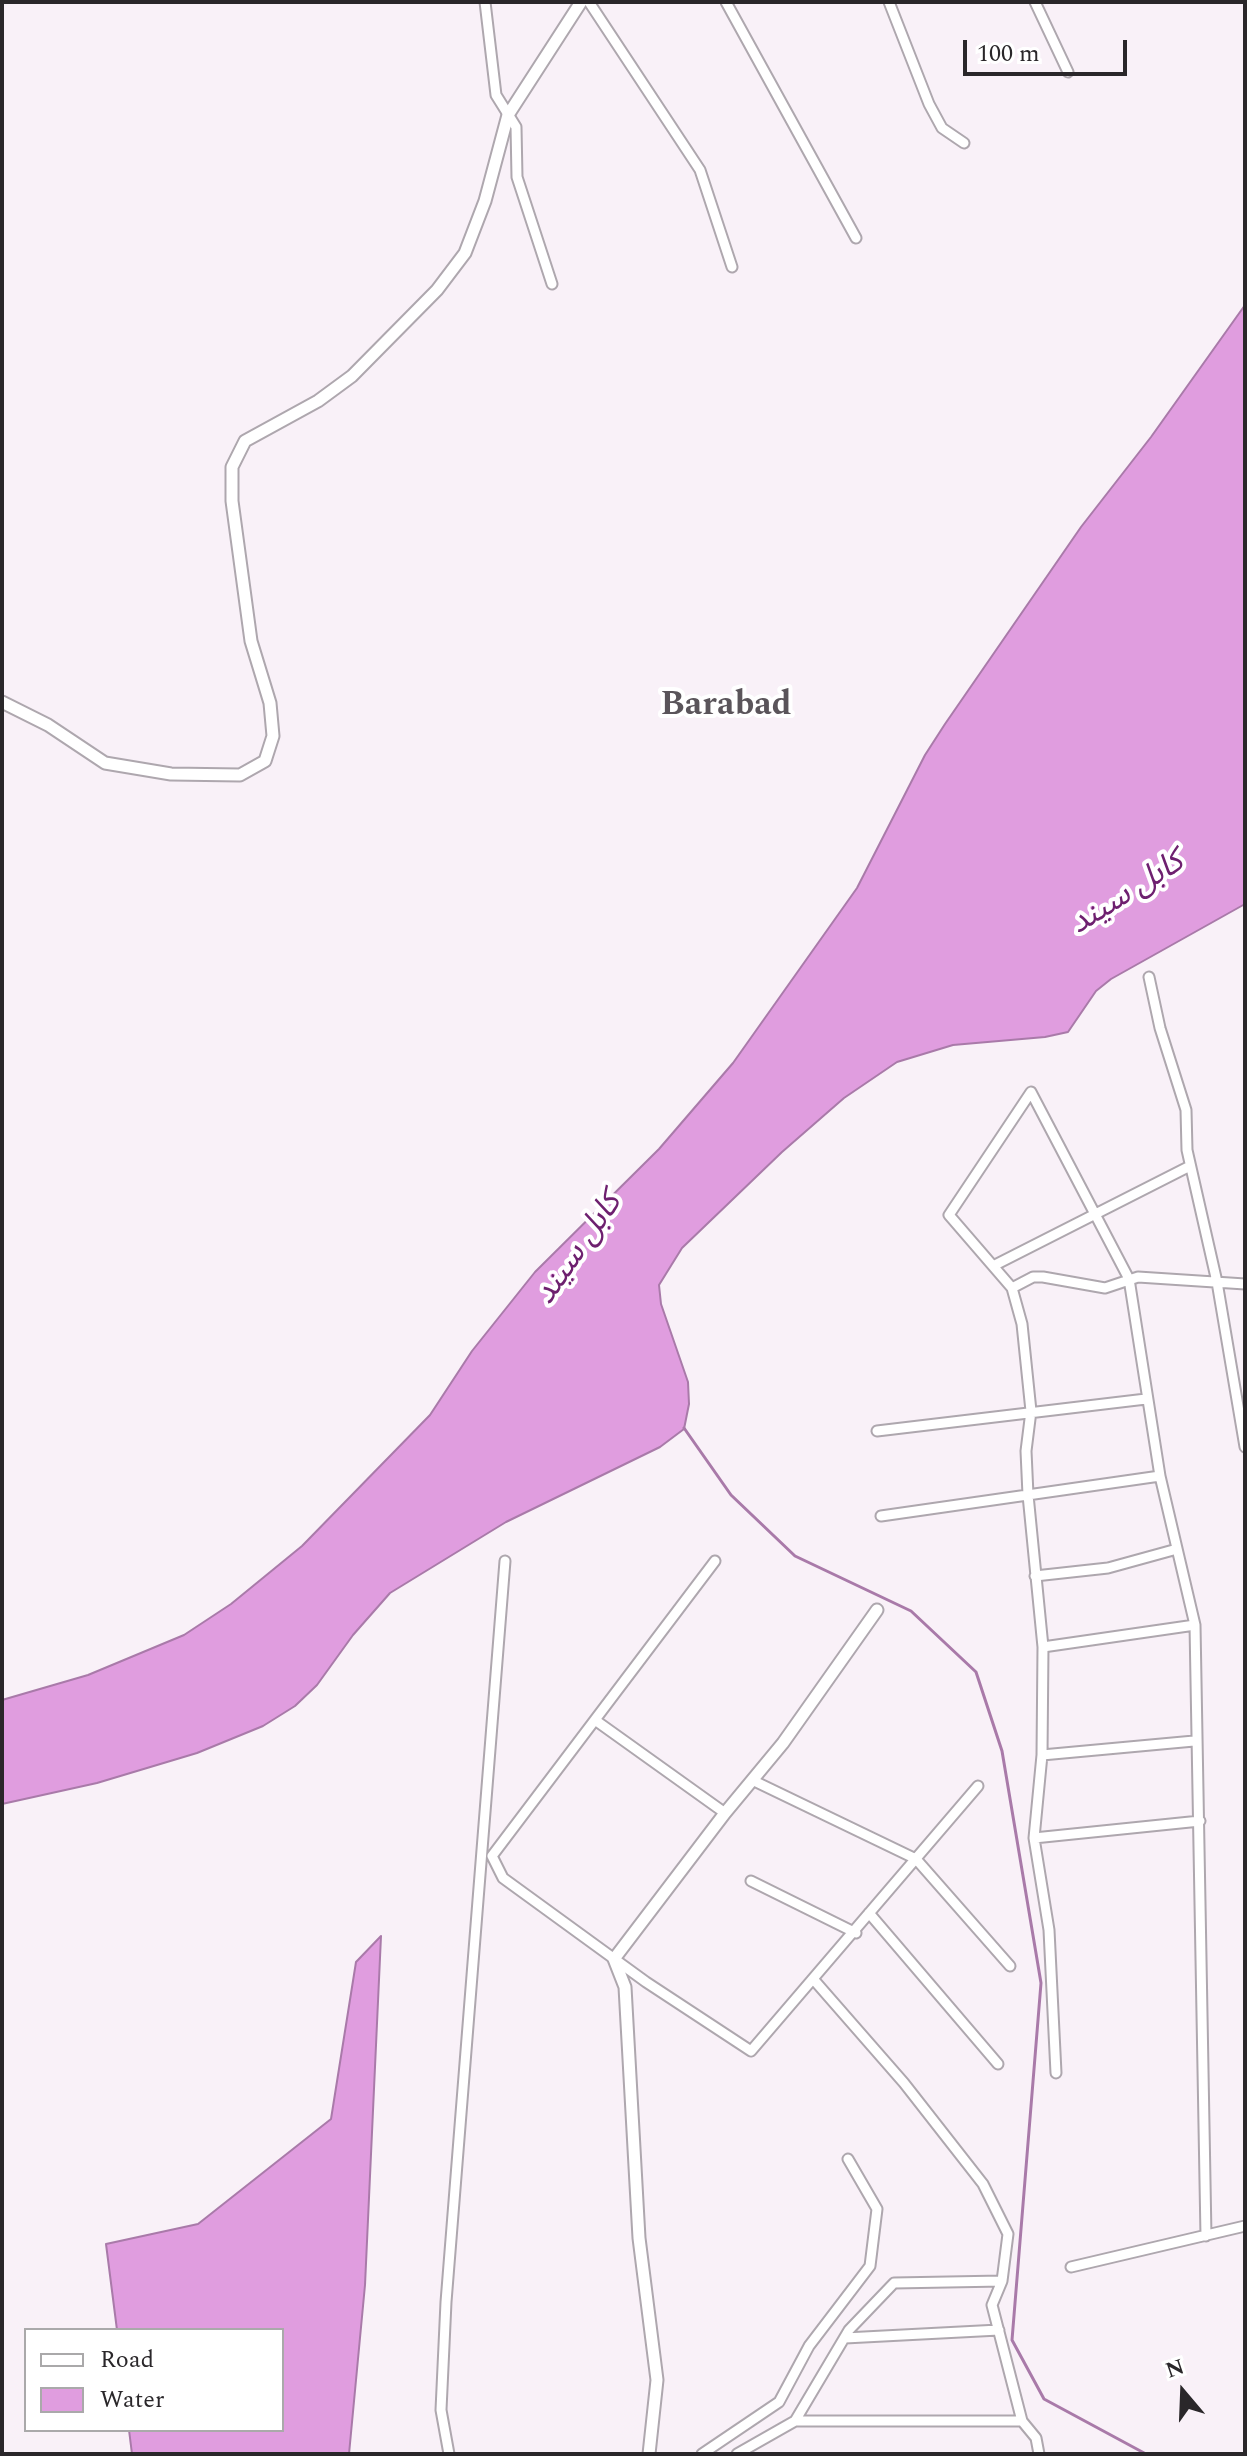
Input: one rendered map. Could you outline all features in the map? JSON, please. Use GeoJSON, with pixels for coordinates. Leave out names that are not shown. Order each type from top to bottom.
{"type":"FeatureCollection","features":[{"type":"Feature","properties":{"kind":"street"},"geometry":{"type":"LineString","coordinates":[[485,2],[496,95],[516,127],[517,177],[552,284]]}},
{"type":"Feature","properties":{"kind":"street"},"geometry":{"type":"LineString","coordinates":[[2,702],[48,725],[105,763],[171,774],[240,775],[265,761],[273,736],[270,703],[251,641],[232,501],[232,467],[245,441],[318,401],[352,376],[437,290],[465,253],[485,201],[508,115],[581,2]]}},
{"type":"Feature","properties":{"kind":"street"},"geometry":{"type":"LineString","coordinates":[[589,2],[700,170],[732,267]]}},
{"type":"Feature","properties":{"kind":"street"},"geometry":{"type":"LineString","coordinates":[[726,2],[856,238]]}},
{"type":"Feature","properties":{"kind":"street"},"geometry":{"type":"LineString","coordinates":[[889,2],[929,104],[942,128],[964,143]]}},
{"type":"Feature","properties":{"kind":"street"},"geometry":{"type":"LineString","coordinates":[[1035,2],[1068,72]]}},
{"type":"Feature","properties":{"kind":"street"},"geometry":{"type":"LineString","coordinates":[[1149,977],[1160,1028],[1186,1110],[1190,1166],[1217,1282],[1245,1447]]}},
{"type":"Feature","properties":{"kind":"street"},"geometry":{"type":"LineString","coordinates":[[1056,2073],[1049,1930],[1034,1838],[1042,1755],[1043,1647],[1028,1495],[1026,1451],[1031,1411],[1022,1324],[1012,1288],[949,1215],[1031,1092],[1092,1214],[1129,1279],[1160,1476],[1195,1625],[1194,1741],[1200,1821],[1206,2236]]}},
{"type":"Feature","properties":{"kind":"street"},"geometry":{"type":"LineString","coordinates":[[993,1266],[1190,1166]]}},
{"type":"Feature","properties":{"kind":"street"},"geometry":{"type":"LineString","coordinates":[[1012,1288],[1033,1277],[1105,1288],[1129,1279],[1153,1277],[1245,1284]]}},
{"type":"Feature","properties":{"kind":"street"},"geometry":{"type":"LineString","coordinates":[[877,1431],[1146,1399]]}},
{"type":"Feature","properties":{"kind":"street"},"geometry":{"type":"LineString","coordinates":[[881,1516],[1160,1476]]}},
{"type":"Feature","properties":{"kind":"street"},"geometry":{"type":"LineString","coordinates":[[1035,1576],[1108,1568],[1177,1549]]}},
{"type":"Feature","properties":{"kind":"street"},"geometry":{"type":"LineString","coordinates":[[449,2454],[441,2410],[446,2302],[505,1561]]}},
{"type":"Feature","properties":{"kind":"street"},"geometry":{"type":"LineString","coordinates":[[715,1561],[492,1856],[503,1878],[614,1959],[751,2051],[856,1933],[869,1913],[978,1786]]}},
{"type":"Feature","properties":{"kind":"street"},"geometry":{"type":"LineString","coordinates":[[614,1959],[725,1813],[783,1743],[877,1610]]}},
{"type":"Feature","properties":{"kind":"street"},"geometry":{"type":"LineString","coordinates":[[1043,1647],[1195,1625]]}},
{"type":"Feature","properties":{"kind":"street"},"geometry":{"type":"LineString","coordinates":[[595,1720],[725,1813]]}},
{"type":"Feature","properties":{"kind":"street"},"geometry":{"type":"LineString","coordinates":[[1042,1755],[1194,1741]]}},
{"type":"Feature","properties":{"kind":"street"},"geometry":{"type":"LineString","coordinates":[[752,1780],[916,1859],[1010,1966]]}},
{"type":"Feature","properties":{"kind":"street"},"geometry":{"type":"LineString","coordinates":[[1034,1838],[1200,1821]]}},
{"type":"Feature","properties":{"kind":"street"},"geometry":{"type":"LineString","coordinates":[[751,1881],[856,1933]]}},
{"type":"Feature","properties":{"kind":"street"},"geometry":{"type":"LineString","coordinates":[[869,1913],[998,2064]]}},
{"type":"Feature","properties":{"kind":"street"},"geometry":{"type":"LineString","coordinates":[[614,1959],[625,1987],[639,2238],[657,2380],[649,2454]]}},
{"type":"Feature","properties":{"kind":"street"},"geometry":{"type":"LineString","coordinates":[[814,1980],[904,2083],[983,2184],[1008,2234],[1002,2281],[992,2305],[1022,2421],[1036,2438],[1039,2454]]}},
{"type":"Feature","properties":{"kind":"street"},"geometry":{"type":"LineString","coordinates":[[702,2454],[779,2402],[809,2346],[870,2266],[877,2209],[848,2159]]}},
{"type":"Feature","properties":{"kind":"street"},"geometry":{"type":"LineString","coordinates":[[1071,2267],[1245,2226]]}},
{"type":"Feature","properties":{"kind":"street"},"geometry":{"type":"LineString","coordinates":[[737,2454],[795,2421],[845,2338],[894,2283],[1002,2281]]}},
{"type":"Feature","properties":{"kind":"street"},"geometry":{"type":"LineString","coordinates":[[845,2338],[999,2330]]}},
{"type":"Feature","properties":{"kind":"street"},"geometry":{"type":"LineString","coordinates":[[795,2421],[1022,2421]]}},
{"type":"Feature","properties":{"kind":"water","name":"کابل سيند"},"geometry":{"type":"Polygon","coordinates":[[[1245,305],[1245,904],[1111,979],[1096,991],[1068,1032],[953,1045],[897,1062],[844,1098],[782,1152],[682,1248],[659,1285],[661,1304],[688,1382],[689,1404],[684,1429],[660,1447],[506,1522],[390,1593],[353,1635],[317,1685],[295,1706],[263,1726],[197,1753],[97,1783],[2,1804],[2,1700],[88,1675],[184,1635],[231,1604],[302,1546],[430,1415],[472,1351],[535,1272],[659,1149],[733,1063],[857,888],[925,755],[945,724],[1081,527],[1151,437],[1245,305]]]}},
{"type":"Feature","properties":{"kind":"water"},"geometry":{"type":"Polygon","coordinates":[[[381,1936],[365,2285],[349,2454],[132,2454],[129,2432],[284,2432],[284,2328],[117,2328],[106,2244],[198,2224],[331,2119],[356,1962],[381,1936]]]}},
{"type":"Feature","properties":{"kind":"waterway"},"geometry":{"type":"LineString","coordinates":[[684,1428],[731,1495],[795,1556],[911,1611],[976,1672],[1002,1751],[1041,1983],[1012,2340],[1044,2399],[1146,2454]]}},
{"type":"Feature","properties":{"kind":"district","name":"Barabad"},"geometry":{"type":"Point","coordinates":[726,707]}}]}
